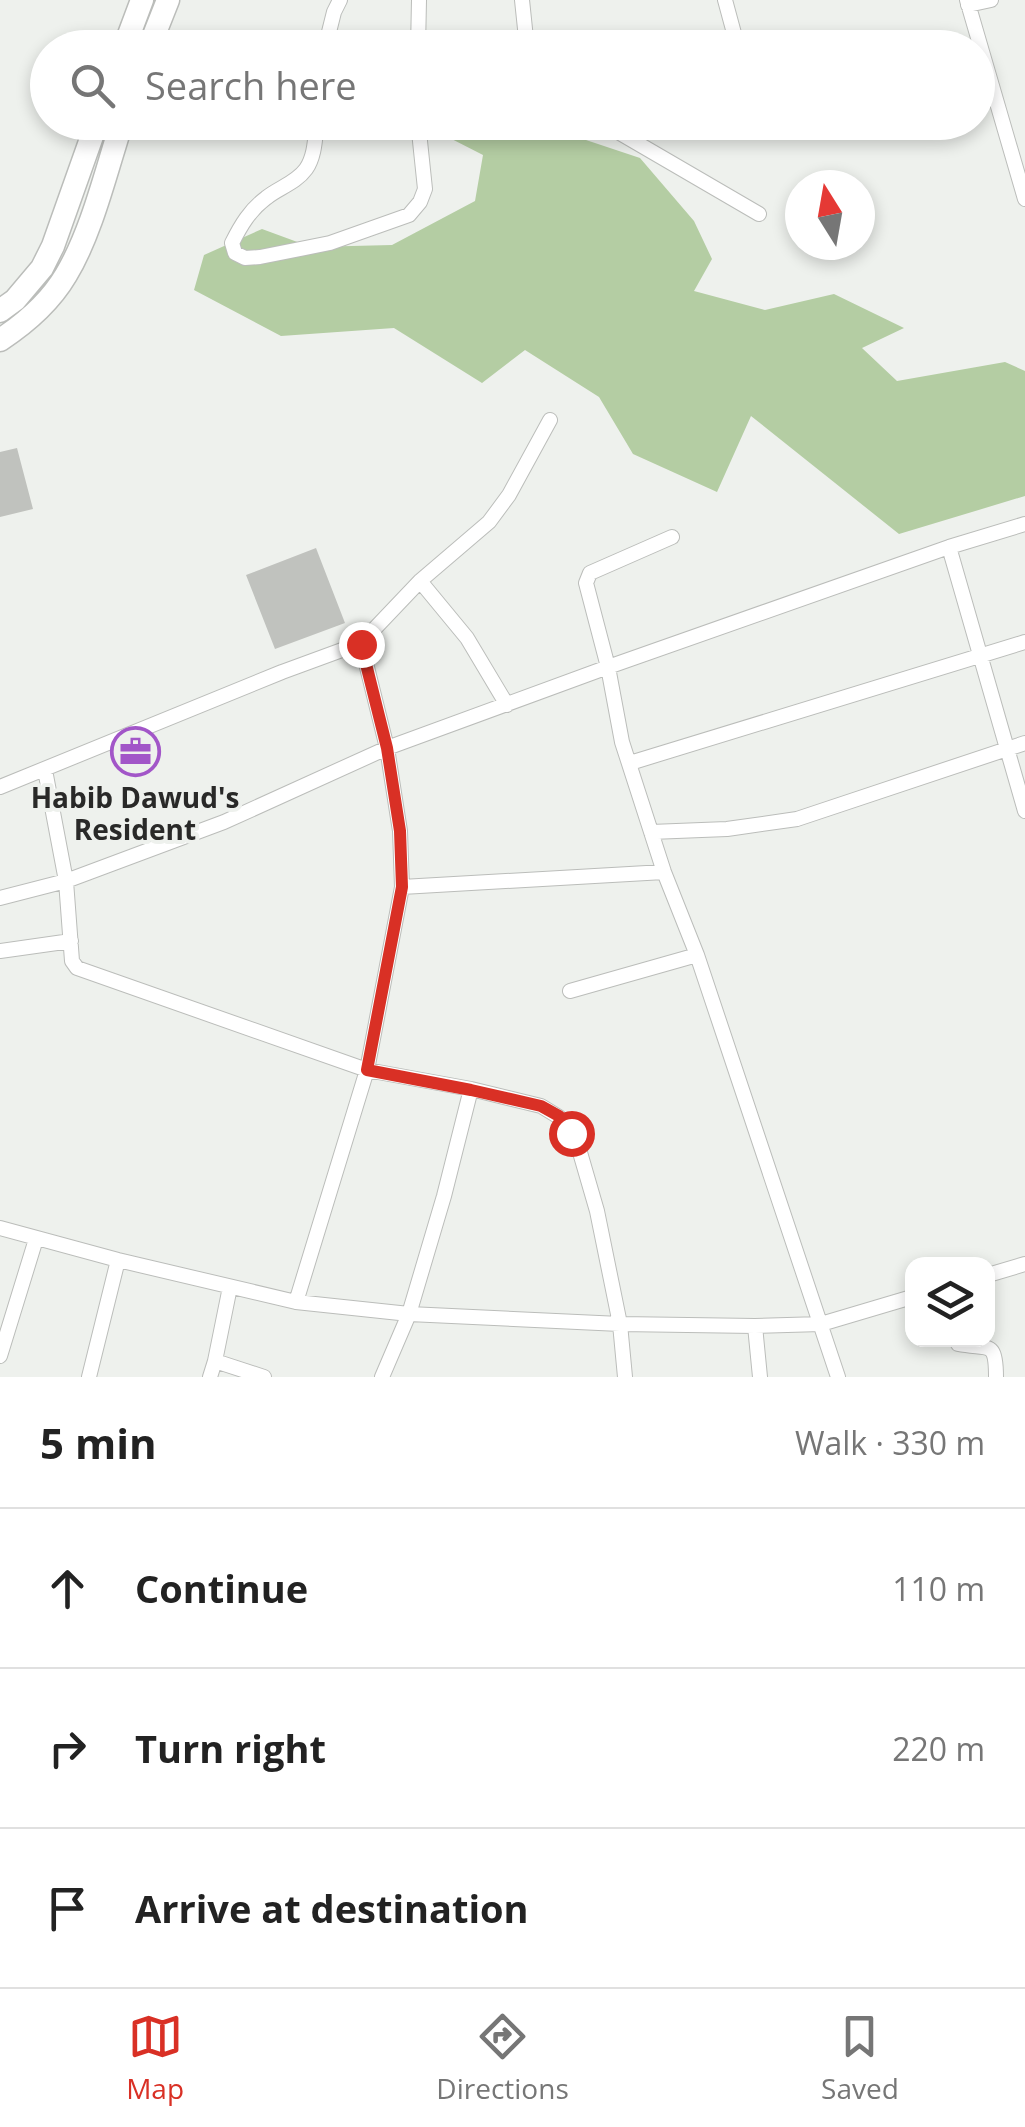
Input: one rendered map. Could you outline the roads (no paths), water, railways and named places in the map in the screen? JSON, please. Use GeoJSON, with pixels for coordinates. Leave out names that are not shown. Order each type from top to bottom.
{"type":"FeatureCollection","features":[{"type":"Feature","properties":{"kind":"main road"},"geometry":{"type":"LineString","coordinates":[[131,30],[142,0]]}},
{"type":"Feature","properties":{"kind":"main road"},"geometry":{"type":"LineString","coordinates":[[156,30],[168,0]]}},
{"type":"Feature","properties":{"kind":"main road"},"geometry":{"type":"LineString","coordinates":[[0,311],[15,300],[42,268],[91,140]]}},
{"type":"Feature","properties":{"kind":"main road"},"geometry":{"type":"LineString","coordinates":[[0,340],[36,313],[65,278],[79,250],[116,140]]}},
{"type":"Feature","properties":{"kind":"street"},"geometry":{"type":"LineString","coordinates":[[330,30],[340,0]]}},
{"type":"Feature","properties":{"kind":"street"},"geometry":{"type":"LineString","coordinates":[[418,30],[419,0]]}},
{"type":"Feature","properties":{"kind":"street"},"geometry":{"type":"LineString","coordinates":[[522,0],[526,30]]}},
{"type":"Feature","properties":{"kind":"street"},"geometry":{"type":"LineString","coordinates":[[725,0],[733,30]]}},
{"type":"Feature","properties":{"kind":"street"},"geometry":{"type":"LineString","coordinates":[[975,30],[967,2],[990,0]]}},
{"type":"Feature","properties":{"kind":"street"},"geometry":{"type":"LineString","coordinates":[[995,97],[1025,199]]}},
{"type":"Feature","properties":{"kind":"street"},"geometry":{"type":"LineString","coordinates":[[315,140],[306,168],[264,198],[243,220],[232,243],[236,253],[245,258],[260,257],[330,243],[409,215],[425,188],[420,140]]}},
{"type":"Feature","properties":{"kind":"street"},"geometry":{"type":"LineString","coordinates":[[632,140],[759,214]]}},
{"type":"Feature","properties":{"kind":"street"},"geometry":{"type":"LineString","coordinates":[[0,787],[361,644],[420,581],[489,522],[550,420]]}},
{"type":"Feature","properties":{"kind":"street"},"geometry":{"type":"LineString","coordinates":[[0,898],[66,881],[224,822],[387,748],[608,667],[1025,524]]}},
{"type":"Feature","properties":{"kind":"street"},"geometry":{"type":"LineString","coordinates":[[672,537],[590,573],[586,583],[622,742],[838,1377]]}},
{"type":"Feature","properties":{"kind":"street"},"geometry":{"type":"LineString","coordinates":[[949,548],[1025,811]]}},
{"type":"Feature","properties":{"kind":"street"},"geometry":{"type":"LineString","coordinates":[[420,581],[467,638],[507,705]]}},
{"type":"Feature","properties":{"kind":"street"},"geometry":{"type":"LineString","coordinates":[[630,763],[1025,642]]}},
{"type":"Feature","properties":{"kind":"street"},"geometry":{"type":"LineString","coordinates":[[296,1302],[367,1070],[402,887],[400,831],[387,748],[361,644]]}},
{"type":"Feature","properties":{"kind":"street"},"geometry":{"type":"LineString","coordinates":[[651,832],[727,829],[796,819],[1025,743]]}},
{"type":"Feature","properties":{"kind":"street"},"geometry":{"type":"LineString","coordinates":[[45,770],[66,881],[72,961],[77,968],[367,1070],[541,1106],[559,1116],[578,1149],[597,1211],[620,1324],[625,1377]]}},
{"type":"Feature","properties":{"kind":"street"},"geometry":{"type":"LineString","coordinates":[[402,887],[664,872]]}},
{"type":"Feature","properties":{"kind":"street"},"geometry":{"type":"LineString","coordinates":[[0,951],[70,941]]}},
{"type":"Feature","properties":{"kind":"street"},"geometry":{"type":"LineString","coordinates":[[570,991],[697,955]]}},
{"type":"Feature","properties":{"kind":"street"},"geometry":{"type":"LineString","coordinates":[[382,1377],[408,1314],[471,1090]]}},
{"type":"Feature","properties":{"kind":"street"},"geometry":{"type":"LineString","coordinates":[[0,1228],[296,1302],[408,1314],[755,1326],[821,1324],[905,1299]]}},
{"type":"Feature","properties":{"kind":"street"},"geometry":{"type":"LineString","coordinates":[[0,1356],[36,1238]]}},
{"type":"Feature","properties":{"kind":"street"},"geometry":{"type":"LineString","coordinates":[[89,1377],[118,1260]]}},
{"type":"Feature","properties":{"kind":"street"},"geometry":{"type":"LineString","coordinates":[[995,1273],[1025,1264]]}},
{"type":"Feature","properties":{"kind":"street"},"geometry":{"type":"LineString","coordinates":[[210,1377],[230,1287]]}},
{"type":"Feature","properties":{"kind":"street"},"geometry":{"type":"LineString","coordinates":[[755,1326],[760,1377]]}},
{"type":"Feature","properties":{"kind":"street"},"geometry":{"type":"LineString","coordinates":[[989,1347],[996,1357],[996,1377]]}},
{"type":"Feature","properties":{"kind":"street"},"geometry":{"type":"LineString","coordinates":[[214,1361],[264,1377]]}},
{"type":"Feature","properties":{"kind":"place","name":"Habib Dawud's Resident"},"geometry":{"type":"Point","coordinates":[135,751]}}]}
